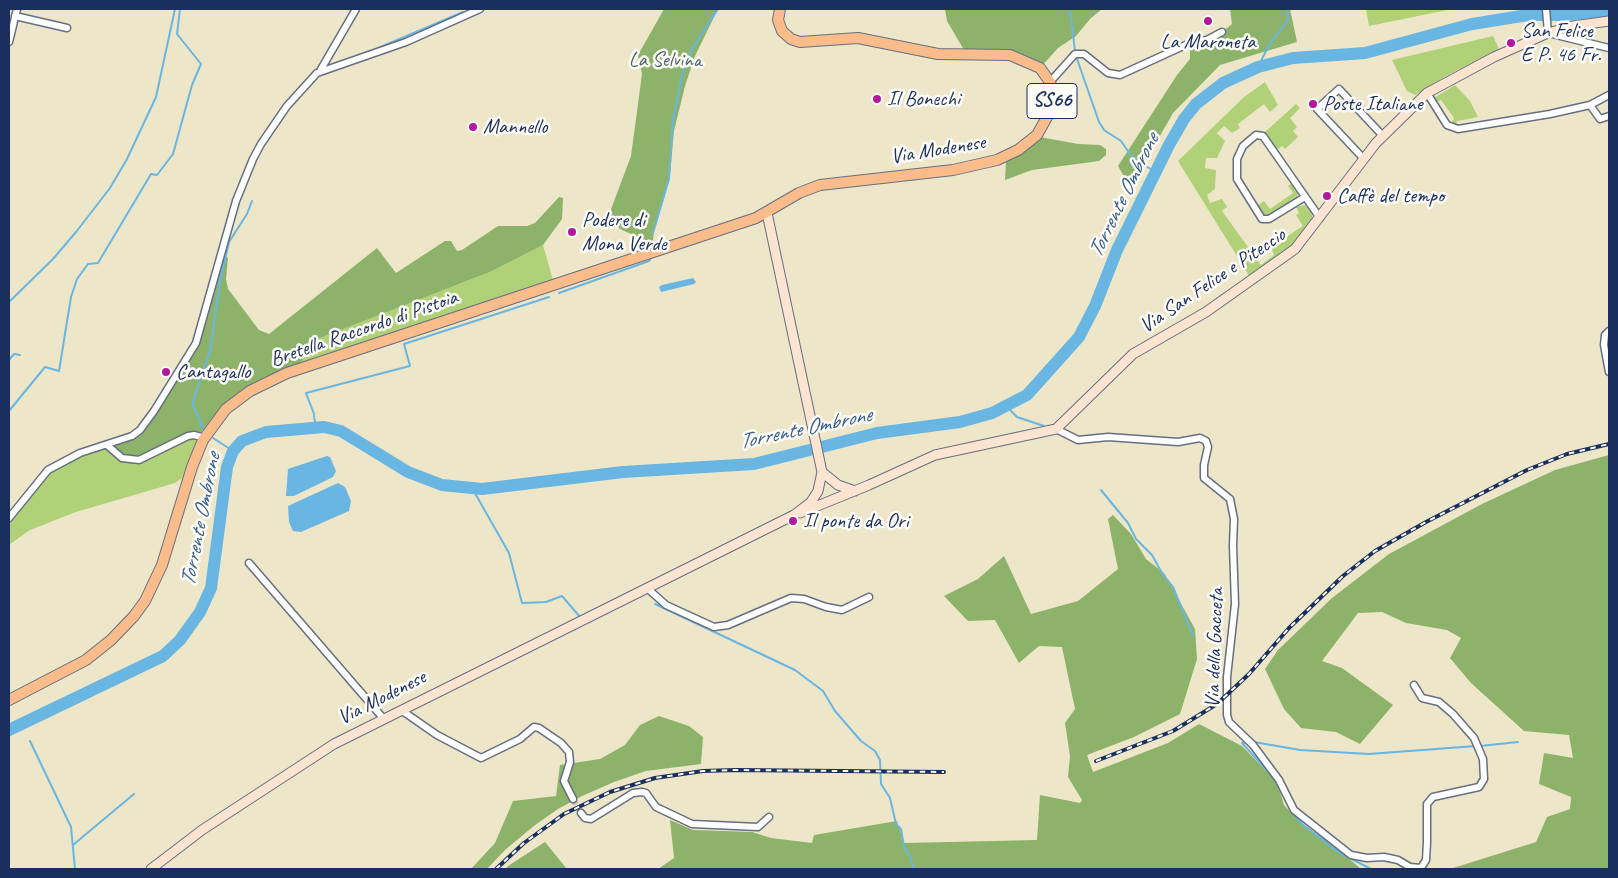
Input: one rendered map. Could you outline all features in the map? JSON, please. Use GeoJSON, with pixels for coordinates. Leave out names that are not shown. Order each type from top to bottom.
{"type":"FeatureCollection","features":[{"type":"Feature","properties":{"kind":"main road","name":"SS66"},"geometry":{"type":"LineString","coordinates":[[780,9],[778,20],[782,31],[791,39],[800,42],[858,38],[938,54],[1010,55],[1040,68],[1050,82]]}},
{"type":"Feature","properties":{"kind":"main road","name":"Via Modenese"},"geometry":{"type":"LineString","coordinates":[[767,213],[799,193],[820,184],[959,169],[983,164],[1008,155],[1028,142],[1046,121],[1052,108],[1053,92],[1050,82]]}},
{"type":"Feature","properties":{"kind":"main road","name":"Bretella Raccordo di Pistoia"},"geometry":{"type":"LineString","coordinates":[[9,700],[86,660],[111,640],[134,616],[145,600],[162,565],[192,467],[205,438],[226,409],[250,390],[276,377],[767,213]]}},
{"type":"Feature","properties":{"kind":"street"},"geometry":{"type":"LineString","coordinates":[[9,518],[37,482],[53,466],[80,453],[132,436],[140,430],[196,343],[236,201],[253,159],[287,106],[320,71],[356,9]]}},
{"type":"Feature","properties":{"kind":"street"},"geometry":{"type":"LineString","coordinates":[[320,71],[347,64],[406,42],[466,11],[480,9]]}},
{"type":"Feature","properties":{"kind":"street"},"geometry":{"type":"LineString","coordinates":[[1546,9],[1547,29],[1609,48]]}},
{"type":"Feature","properties":{"kind":"street"},"geometry":{"type":"LineString","coordinates":[[9,42],[14,12],[67,28]]}},
{"type":"Feature","properties":{"kind":"street","name":"Via San Felice e Piteccio"},"geometry":{"type":"LineString","coordinates":[[1056,428],[1133,354],[1206,312],[1287,256],[1302,243],[1364,158],[1383,136],[1427,93],[1547,29],[1609,21]]}},
{"type":"Feature","properties":{"kind":"street"},"geometry":{"type":"LineString","coordinates":[[1050,82],[1075,54],[1084,54],[1108,72],[1120,75],[1190,43],[1207,40],[1222,32]]}},
{"type":"Feature","properties":{"kind":"street"},"geometry":{"type":"LineString","coordinates":[[1364,158],[1317,108],[1339,89],[1383,136]]}},
{"type":"Feature","properties":{"kind":"street"},"geometry":{"type":"LineString","coordinates":[[1427,93],[1448,125],[1458,129],[1550,114],[1590,105],[1609,95]]}},
{"type":"Feature","properties":{"kind":"street"},"geometry":{"type":"LineString","coordinates":[[1590,105],[1600,120],[1609,116]]}},
{"type":"Feature","properties":{"kind":"street"},"geometry":{"type":"LineString","coordinates":[[1305,197],[1269,220],[1262,219],[1237,179],[1237,159],[1243,146],[1256,136],[1263,136],[1320,218]]}},
{"type":"Feature","properties":{"kind":"street"},"geometry":{"type":"LineString","coordinates":[[767,213],[821,468],[816,496],[797,514]]}},
{"type":"Feature","properties":{"kind":"street"},"geometry":{"type":"LineString","coordinates":[[1609,331],[1605,335],[1604,345],[1609,372]]}},
{"type":"Feature","properties":{"kind":"street"},"geometry":{"type":"LineString","coordinates":[[797,514],[856,491],[935,455],[1056,428]]}},
{"type":"Feature","properties":{"kind":"street","name":"Via della Gacceta"},"geometry":{"type":"LineString","coordinates":[[1056,428],[1078,440],[1108,437],[1178,442],[1200,438],[1206,441],[1208,448],[1204,464],[1204,478],[1230,499],[1234,513],[1235,604],[1227,677],[1227,715],[1229,722],[1253,745],[1279,780],[1294,810],[1351,855],[1367,858],[1384,857],[1398,860],[1410,867],[1421,868],[1426,860],[1427,804],[1433,798],[1479,787],[1484,779],[1483,759],[1474,738],[1453,714],[1439,702],[1422,698],[1414,685]]}},
{"type":"Feature","properties":{"kind":"street"},"geometry":{"type":"LineString","coordinates":[[107,445],[122,458],[139,460],[188,436],[194,435],[205,438]]}},
{"type":"Feature","properties":{"kind":"street"},"geometry":{"type":"LineString","coordinates":[[821,468],[838,485],[856,491]]}},
{"type":"Feature","properties":{"kind":"street","name":"Via Modenese"},"geometry":{"type":"LineString","coordinates":[[151,869],[216,821],[334,744],[797,514]]}},
{"type":"Feature","properties":{"kind":"street"},"geometry":{"type":"LineString","coordinates":[[249,563],[383,718]]}},
{"type":"Feature","properties":{"kind":"street"},"geometry":{"type":"LineString","coordinates":[[646,588],[666,605],[714,627],[728,625],[791,598],[804,599],[826,607],[842,610],[869,597]]}},
{"type":"Feature","properties":{"kind":"street"},"geometry":{"type":"LineString","coordinates":[[400,710],[481,758],[520,739],[534,727],[539,728],[567,749],[570,759],[564,781],[573,799]]}},
{"type":"Feature","properties":{"kind":"street"},"geometry":{"type":"LineString","coordinates":[[582,813],[585,818],[591,819],[633,793],[642,792],[646,793],[656,807],[692,824],[758,827],[769,817]]}},
{"type":"Feature","properties":{"kind":"green space","name":"La Selvina"},"geometry":{"type":"Polygon","coordinates":[[[664,9],[718,9],[695,56],[685,86],[674,131],[670,175],[654,229],[652,252],[645,255],[638,237],[622,230],[607,220],[631,156],[642,74],[638,55],[664,9]]]}},
{"type":"Feature","properties":{"kind":"green space"},"geometry":{"type":"Polygon","coordinates":[[[945,9],[1102,9],[1090,19],[1076,36],[1058,48],[1040,68],[1029,62],[967,55],[947,21],[945,9]]]}},
{"type":"Feature","properties":{"kind":"green space"},"geometry":{"type":"Polygon","coordinates":[[[1230,9],[1290,9],[1297,42],[1220,65],[1173,113],[1133,183],[1126,180],[1118,166],[1177,75],[1190,59],[1190,43],[1222,32],[1232,24],[1230,9]]]}},
{"type":"Feature","properties":{"kind":"green space"},"geometry":{"type":"Polygon","coordinates":[[[1366,9],[1452,9],[1369,26],[1366,9]]]}},
{"type":"Feature","properties":{"kind":"green space"},"geometry":{"type":"Polygon","coordinates":[[[1493,36],[1499,49],[1446,76],[1415,95],[1407,91],[1392,60],[1493,36]]]}},
{"type":"Feature","properties":{"kind":"green space"},"geometry":{"type":"Polygon","coordinates":[[[1265,82],[1278,105],[1270,112],[1264,104],[1238,124],[1240,128],[1232,133],[1224,126],[1217,133],[1225,141],[1217,158],[1206,158],[1205,168],[1216,170],[1215,189],[1207,195],[1210,203],[1222,199],[1227,207],[1222,211],[1261,265],[1274,255],[1271,247],[1303,226],[1296,215],[1299,213],[1296,207],[1305,205],[1312,214],[1312,221],[1290,248],[1250,277],[1178,161],[1244,97],[1265,82]]]}},
{"type":"Feature","properties":{"kind":"green space"},"geometry":{"type":"Polygon","coordinates":[[[1455,85],[1470,101],[1478,117],[1457,121],[1456,126],[1451,124],[1454,118],[1441,100],[1437,102],[1434,98],[1455,85]]]}},
{"type":"Feature","properties":{"kind":"green space"},"geometry":{"type":"Polygon","coordinates":[[[1296,104],[1300,108],[1290,118],[1297,127],[1293,131],[1298,137],[1285,149],[1282,146],[1277,150],[1265,132],[1296,104]]]}},
{"type":"Feature","properties":{"kind":"green space"},"geometry":{"type":"Polygon","coordinates":[[[1040,137],[1078,144],[1100,145],[1106,149],[1106,155],[1099,161],[1032,170],[1005,180],[1006,161],[1022,153],[1040,137]]]}},
{"type":"Feature","properties":{"kind":"green space"},"geometry":{"type":"Polygon","coordinates":[[[1292,183],[1298,193],[1297,198],[1268,217],[1265,217],[1257,206],[1264,201],[1270,209],[1293,193],[1288,186],[1292,183]]]}},
{"type":"Feature","properties":{"kind":"green space"},"geometry":{"type":"Polygon","coordinates":[[[559,197],[563,198],[562,219],[543,245],[490,272],[315,340],[301,363],[263,378],[238,393],[220,408],[199,435],[144,457],[124,458],[109,445],[142,428],[190,353],[220,254],[228,258],[226,279],[228,289],[259,330],[269,334],[377,248],[396,273],[445,241],[451,241],[457,251],[462,250],[498,226],[527,226],[535,223],[559,197]]]}},
{"type":"Feature","properties":{"kind":"green space"},"geometry":{"type":"Polygon","coordinates":[[[543,245],[553,280],[301,363],[315,340],[490,272],[543,245]]]}},
{"type":"Feature","properties":{"kind":"green space"},"geometry":{"type":"Polygon","coordinates":[[[199,435],[182,478],[175,483],[76,512],[30,530],[9,545],[9,520],[57,465],[109,445],[199,435]]]}},
{"type":"Feature","properties":{"kind":"green space"},"geometry":{"type":"Polygon","coordinates":[[[1609,455],[1609,869],[1450,869],[1536,842],[1547,817],[1570,809],[1571,797],[1539,784],[1544,753],[1573,758],[1569,735],[1524,731],[1471,683],[1450,658],[1461,638],[1447,630],[1406,623],[1382,612],[1358,613],[1322,661],[1342,668],[1393,705],[1360,744],[1336,732],[1301,728],[1284,709],[1265,669],[1278,650],[1332,598],[1389,554],[1482,504],[1555,470],[1609,455]]]}},
{"type":"Feature","properties":{"kind":"green space"},"geometry":{"type":"Polygon","coordinates":[[[1113,515],[1131,534],[1146,559],[1164,573],[1195,629],[1197,659],[1180,714],[1134,737],[1087,755],[1093,772],[1168,743],[1199,724],[1242,746],[1277,782],[1284,805],[1302,824],[1333,845],[1361,869],[658,869],[674,858],[670,820],[693,830],[752,832],[771,838],[812,843],[814,835],[897,821],[904,843],[1037,840],[1040,795],[1080,803],[1082,800],[1068,777],[1070,756],[1065,723],[1075,709],[1062,647],[1039,646],[1019,663],[995,620],[968,621],[944,596],[978,579],[1004,556],[1031,614],[1078,601],[1118,569],[1108,519],[1113,515]]]}},
{"type":"Feature","properties":{"kind":"green space"},"geometry":{"type":"Polygon","coordinates":[[[659,716],[689,726],[703,737],[701,764],[646,771],[582,796],[558,809],[535,825],[505,850],[487,869],[471,869],[495,843],[513,801],[556,796],[560,765],[600,759],[625,745],[640,725],[659,716]]]}},
{"type":"Feature","properties":{"kind":"green space"},"geometry":{"type":"Polygon","coordinates":[[[545,842],[567,869],[505,869],[508,866],[545,842]]]}},
{"type":"Feature","properties":{"kind":"water"},"geometry":{"type":"Polygon","coordinates":[[[693,278],[696,282],[694,284],[661,292],[659,287],[662,285],[693,278]]]}},
{"type":"Feature","properties":{"kind":"water"},"geometry":{"type":"Polygon","coordinates":[[[327,456],[330,457],[336,471],[333,477],[294,496],[286,496],[288,469],[327,456]]]}},
{"type":"Feature","properties":{"kind":"water"},"geometry":{"type":"Polygon","coordinates":[[[338,483],[345,487],[351,501],[349,511],[301,532],[293,531],[289,522],[288,506],[338,483]]]}},
{"type":"Feature","properties":{"kind":"waterway"},"geometry":{"type":"LineString","coordinates":[[9,302],[53,259],[76,232],[110,188],[127,159],[156,97],[175,9]]}},
{"type":"Feature","properties":{"kind":"waterway"},"geometry":{"type":"LineString","coordinates":[[9,411],[45,367],[59,371],[71,297],[77,279],[88,264],[98,263],[151,174],[157,175],[173,154],[192,85],[201,64],[177,34],[180,9]]}},
{"type":"Feature","properties":{"kind":"waterway"},"geometry":{"type":"LineString","coordinates":[[653,233],[669,179],[673,120],[683,71],[692,49],[718,9]]}},
{"type":"Feature","properties":{"kind":"waterway"},"geometry":{"type":"LineString","coordinates":[[1070,9],[1075,51]]}},
{"type":"Feature","properties":{"kind":"waterway"},"geometry":{"type":"LineString","coordinates":[[1258,67],[1269,45],[1288,20],[1287,9]]}},
{"type":"Feature","properties":{"kind":"waterway","name":"Torrente Ombrone"},"geometry":{"type":"LineString","coordinates":[[9,730],[163,656],[180,640],[200,612],[211,588],[227,467],[233,451],[242,441],[266,432],[324,427],[341,431],[408,472],[442,485],[482,489],[623,472],[754,464],[877,433],[960,422],[992,413],[1027,395],[1079,337],[1095,306],[1117,250],[1169,145],[1184,119],[1196,104],[1223,83],[1258,67],[1293,58],[1365,53],[1472,24],[1528,15],[1566,15],[1609,10]]}},
{"type":"Feature","properties":{"kind":"waterway"},"geometry":{"type":"LineString","coordinates":[[369,52],[463,12]]}},
{"type":"Feature","properties":{"kind":"waterway"},"geometry":{"type":"LineString","coordinates":[[1076,56],[1099,122],[1104,130],[1121,141],[1132,157],[1155,172]]}},
{"type":"Feature","properties":{"kind":"waterway"},"geometry":{"type":"LineString","coordinates":[[203,429],[193,405],[194,398],[210,351],[220,282],[229,242],[247,214],[252,201]]}},
{"type":"Feature","properties":{"kind":"waterway"},"geometry":{"type":"LineString","coordinates":[[559,293],[649,261],[651,258]]}},
{"type":"Feature","properties":{"kind":"waterway"},"geometry":{"type":"LineString","coordinates":[[314,414],[306,393],[410,366],[404,344],[549,297]]}},
{"type":"Feature","properties":{"kind":"waterway"},"geometry":{"type":"LineString","coordinates":[[9,360],[14,354],[20,355]]}},
{"type":"Feature","properties":{"kind":"waterway"},"geometry":{"type":"LineString","coordinates":[[1007,407],[1017,417],[1044,426]]}},
{"type":"Feature","properties":{"kind":"waterway"},"geometry":{"type":"LineString","coordinates":[[314,416],[316,428]]}},
{"type":"Feature","properties":{"kind":"waterway"},"geometry":{"type":"LineString","coordinates":[[213,438],[233,451]]}},
{"type":"Feature","properties":{"kind":"waterway"},"geometry":{"type":"LineString","coordinates":[[472,488],[509,553],[522,603],[546,602],[562,596],[580,617]]}},
{"type":"Feature","properties":{"kind":"waterway"},"geometry":{"type":"LineString","coordinates":[[1101,490],[1128,523],[1136,539],[1152,555],[1162,573],[1173,587],[1193,636]]}},
{"type":"Feature","properties":{"kind":"waterway"},"geometry":{"type":"LineString","coordinates":[[655,604],[795,670],[823,691],[835,711],[861,741],[875,751],[880,760],[881,784],[890,798],[896,824],[901,829],[904,846],[914,869]]}},
{"type":"Feature","properties":{"kind":"waterway"},"geometry":{"type":"LineString","coordinates":[[30,741],[71,827],[75,869]]}},
{"type":"Feature","properties":{"kind":"waterway"},"geometry":{"type":"LineString","coordinates":[[1242,743],[1247,742]]}},
{"type":"Feature","properties":{"kind":"waterway"},"geometry":{"type":"LineString","coordinates":[[1254,742],[1300,750],[1369,754],[1476,746]]}},
{"type":"Feature","properties":{"kind":"waterway"},"geometry":{"type":"LineString","coordinates":[[1480,746],[1518,742]]}},
{"type":"Feature","properties":{"kind":"waterway"},"geometry":{"type":"LineString","coordinates":[[1242,743],[1273,777],[1291,809]]}},
{"type":"Feature","properties":{"kind":"waterway"},"geometry":{"type":"LineString","coordinates":[[73,845],[134,794]]}},
{"type":"Feature","properties":{"kind":"waterway"},"geometry":{"type":"LineString","coordinates":[[1293,813],[1302,824],[1338,852],[1371,869]]}},
{"type":"Feature","properties":{"kind":"tunnel"},"geometry":{"type":"LineString","coordinates":[[573,799],[581,813]]}},
{"type":"Feature","properties":{"kind":"railway"},"geometry":{"type":"LineString","coordinates":[[1096,761],[1173,731],[1217,704],[1249,674],[1289,628],[1343,576],[1375,551],[1426,522],[1527,470],[1567,454],[1609,444]]}},
{"type":"Feature","properties":{"kind":"railway"},"geometry":{"type":"LineString","coordinates":[[496,869],[524,843],[564,814],[610,792],[655,778],[703,771],[736,770],[944,772]]}},
{"type":"Feature","properties":{"kind":"place","name":"La Maroneta"},"geometry":{"type":"Point","coordinates":[1208,21]}},
{"type":"Feature","properties":{"kind":"place","name":"San Felice E P. 46 Fr."},"geometry":{"type":"Point","coordinates":[1511,43]}},
{"type":"Feature","properties":{"kind":"place","name":"Il Bonechi"},"geometry":{"type":"Point","coordinates":[877,99]}},
{"type":"Feature","properties":{"kind":"place","name":"Poste Italiane"},"geometry":{"type":"Point","coordinates":[1313,104]}},
{"type":"Feature","properties":{"kind":"place","name":"Mannello"},"geometry":{"type":"Point","coordinates":[473,127]}},
{"type":"Feature","properties":{"kind":"place","name":"Caffè del tempo"},"geometry":{"type":"Point","coordinates":[1327,196]}},
{"type":"Feature","properties":{"kind":"place","name":"Podere di Mona Verde"},"geometry":{"type":"Point","coordinates":[572,232]}},
{"type":"Feature","properties":{"kind":"place","name":"Cantagallo"},"geometry":{"type":"Point","coordinates":[166,372]}},
{"type":"Feature","properties":{"kind":"place","name":"Il ponte da Ori"},"geometry":{"type":"Point","coordinates":[793,521]}}]}
